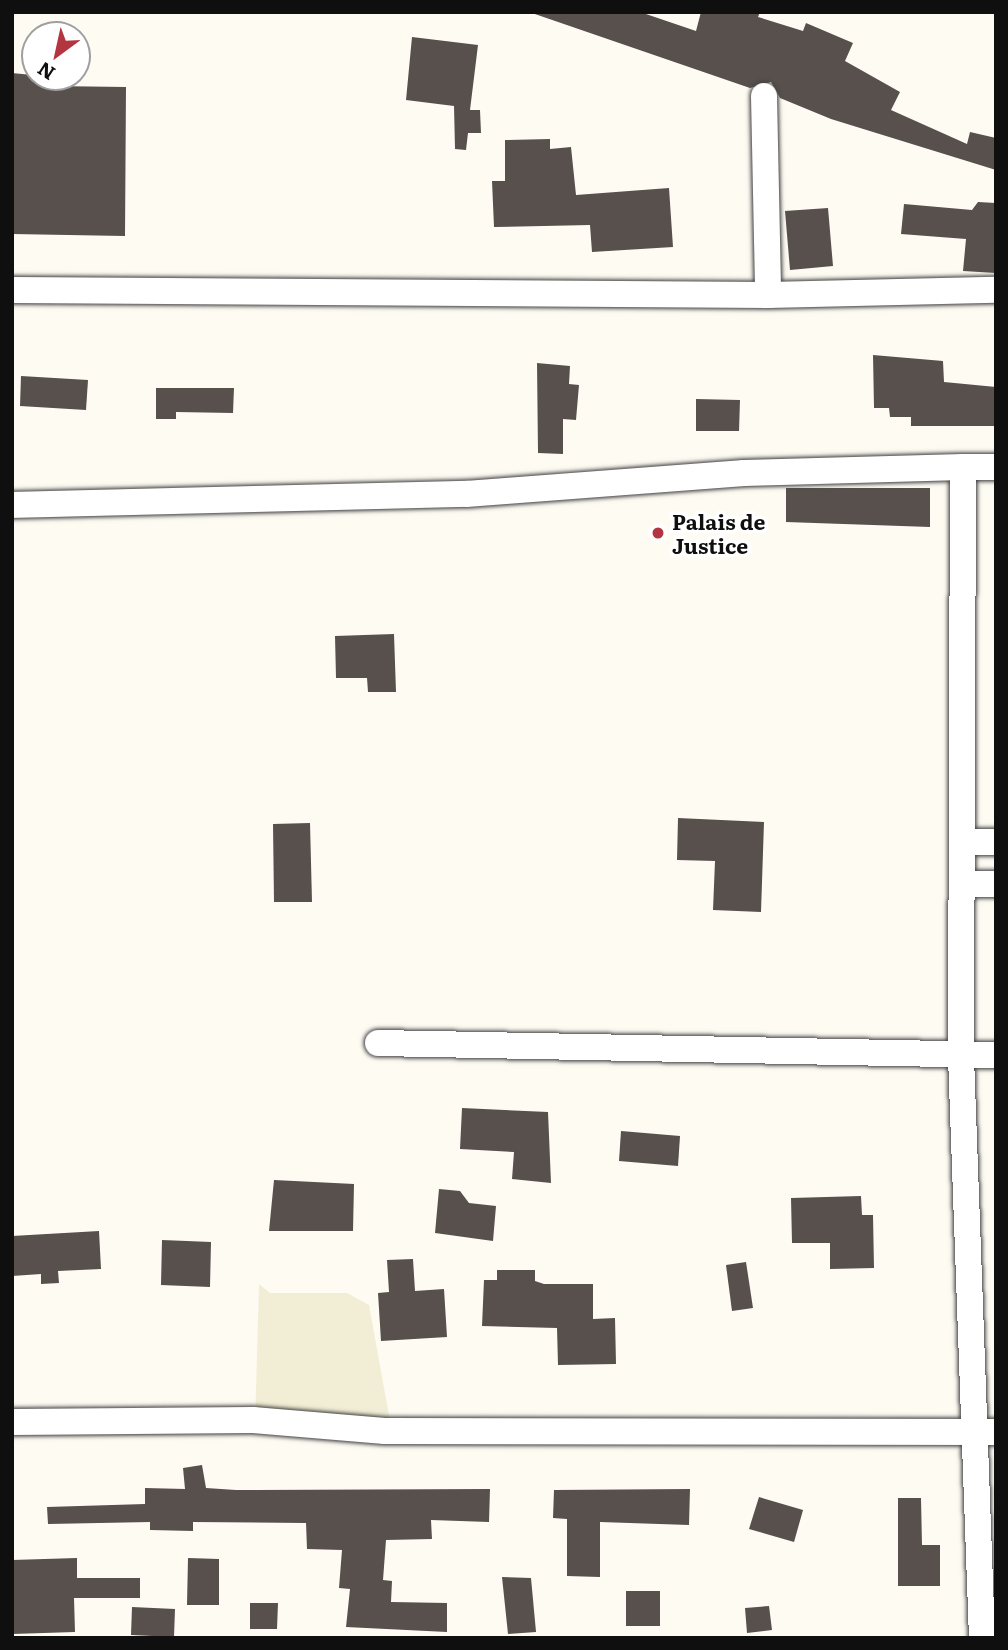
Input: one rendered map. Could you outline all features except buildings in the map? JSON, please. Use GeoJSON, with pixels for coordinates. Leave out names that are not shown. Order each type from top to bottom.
{"type":"FeatureCollection","features":[{"type":"Feature","properties":{"kind":"street"},"geometry":{"type":"LineString","coordinates":[[764,96],[768,295]]}},
{"type":"Feature","properties":{"kind":"street"},"geometry":{"type":"LineString","coordinates":[[12,290],[768,295],[996,290]]}},
{"type":"Feature","properties":{"kind":"street"},"geometry":{"type":"LineString","coordinates":[[962,467],[965,884],[961,1056],[985,1432],[982,1638]]}},
{"type":"Feature","properties":{"kind":"street"},"geometry":{"type":"LineString","coordinates":[[12,505],[466,494],[744,473],[996,467]]}},
{"type":"Feature","properties":{"kind":"street"},"geometry":{"type":"LineString","coordinates":[[965,842],[996,842]]}},
{"type":"Feature","properties":{"kind":"street"},"geometry":{"type":"LineString","coordinates":[[965,884],[996,884]]}},
{"type":"Feature","properties":{"kind":"street"},"geometry":{"type":"LineString","coordinates":[[378,1043],[996,1055]]}},
{"type":"Feature","properties":{"kind":"street"},"geometry":{"type":"LineString","coordinates":[[12,1422],[253,1420],[385,1431],[985,1432]]}},
{"type":"Feature","properties":{"kind":"shaded area"},"geometry":{"type":"Polygon","coordinates":[[[259,1284],[270,1293],[347,1293],[369,1305],[390,1421],[255,1425],[259,1284]]]}},
{"type":"Feature","properties":{"kind":"place","name":"Palais de Justice"},"geometry":{"type":"Point","coordinates":[658,533]}}]}
